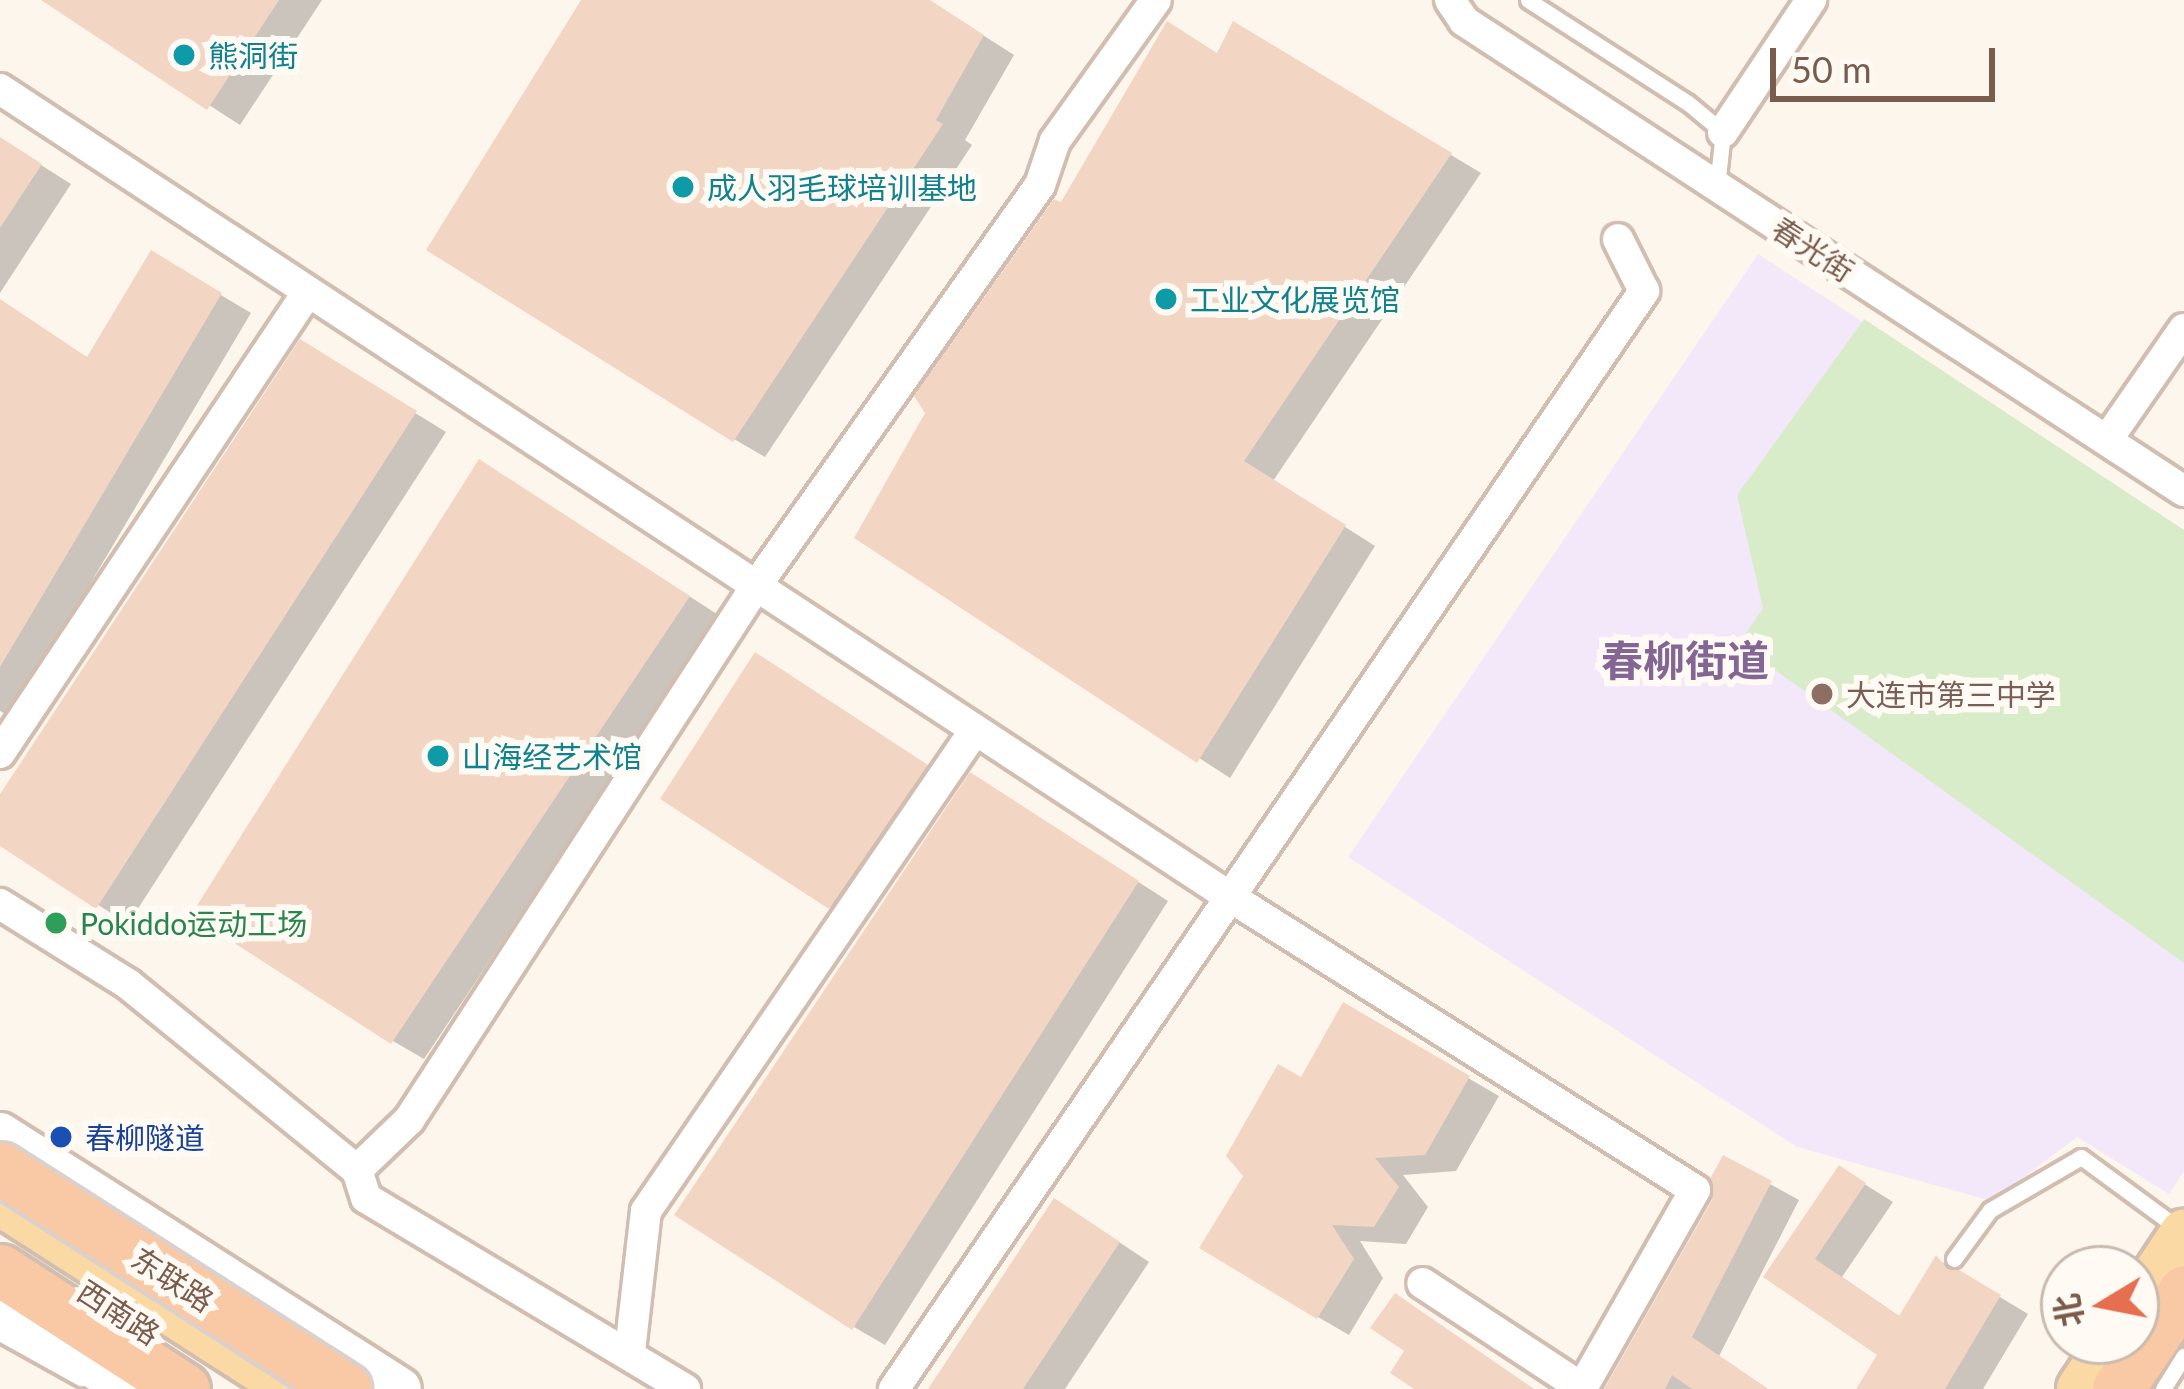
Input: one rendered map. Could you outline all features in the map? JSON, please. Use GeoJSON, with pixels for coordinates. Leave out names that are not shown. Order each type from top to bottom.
{"type":"FeatureCollection","features":[{"type":"Feature","properties":{"kind":"highway","name":"东联路"},"geometry":{"type":"LineString","coordinates":[[0,1168],[345,1389]]}},
{"type":"Feature","properties":{"kind":"highway"},"geometry":{"type":"LineString","coordinates":[[0,1270],[184,1389]]}},
{"type":"Feature","properties":{"kind":"highway"},"geometry":{"type":"LineString","coordinates":[[2118,1389],[2184,1291]]}},
{"type":"Feature","properties":{"kind":"main road"},"geometry":{"type":"LineString","coordinates":[[0,1134],[400,1389]]}},
{"type":"Feature","properties":{"kind":"main road","name":"西南路"},"geometry":{"type":"LineString","coordinates":[[0,1201],[293,1389]]}},
{"type":"Feature","properties":{"kind":"main road"},"geometry":{"type":"LineString","coordinates":[[2160,1270],[2184,1233]]}},
{"type":"Feature","properties":{"kind":"main road","name":"西南路"},"geometry":{"type":"LineString","coordinates":[[0,1236],[238,1389]]}},
{"type":"Feature","properties":{"kind":"main road"},"geometry":{"type":"LineString","coordinates":[[0,1307],[19,1332],[124,1388]]}},
{"type":"Feature","properties":{"kind":"main road"},"geometry":{"type":"LineString","coordinates":[[274,1309],[316,1389]]}},
{"type":"Feature","properties":{"kind":"street"},"geometry":{"type":"LineString","coordinates":[[357,1170],[409,1120],[755,586],[1040,185],[1055,141],[1156,0]]}},
{"type":"Feature","properties":{"kind":"street","name":"春光街"},"geometry":{"type":"LineString","coordinates":[[1450,0],[1464,21],[2184,491]]}},
{"type":"Feature","properties":{"kind":"street"},"geometry":{"type":"LineString","coordinates":[[1723,132],[1811,0]]}},
{"type":"Feature","properties":{"kind":"street"},"geometry":{"type":"LineString","coordinates":[[0,89],[1227,895],[1695,1190],[1582,1388],[1423,1282]]}},
{"type":"Feature","properties":{"kind":"street"},"geometry":{"type":"LineString","coordinates":[[894,1389],[1227,895],[1644,291],[1618,239]]}},
{"type":"Feature","properties":{"kind":"street"},"geometry":{"type":"LineString","coordinates":[[0,753],[308,293]]}},
{"type":"Feature","properties":{"kind":"street"},"geometry":{"type":"LineString","coordinates":[[2107,440],[2184,329]]}},
{"type":"Feature","properties":{"kind":"street"},"geometry":{"type":"LineString","coordinates":[[630,1351],[646,1211],[975,730]]}},
{"type":"Feature","properties":{"kind":"street"},"geometry":{"type":"LineString","coordinates":[[0,904],[128,984],[357,1170],[366,1198],[630,1351],[686,1389]]}},
{"type":"Feature","properties":{"kind":"lane"},"geometry":{"type":"LineString","coordinates":[[1528,0],[1688,103],[1723,132],[1717,186]]}},
{"type":"Feature","properties":{"kind":"lane"},"geometry":{"type":"LineString","coordinates":[[1954,1259],[1990,1210],[2081,1156],[2184,1233]]}},
{"type":"Feature","properties":{"kind":"lane"},"geometry":{"type":"LineString","coordinates":[[2147,1389],[2184,1334]]}},
{"type":"Feature","properties":{"kind":"lane"},"geometry":{"type":"LineString","coordinates":[[2162,1389],[2184,1356]]}},
{"type":"Feature","properties":{"kind":"shaded area","name":"大连市第三中学"},"geometry":{"type":"Polygon","coordinates":[[[1758,254],[2184,530],[2184,1171],[2169,1194],[2077,1137],[1992,1201],[1797,1147],[1348,857],[1758,254]]]}},
{"type":"Feature","properties":{"kind":"green space"},"geometry":{"type":"Polygon","coordinates":[[[1864,319],[2184,530],[2184,963],[1739,644],[1763,608],[1737,495],[1864,319]]]}},
{"type":"Feature","properties":{"kind":"building","name":"熊洞街"},"geometry":{"type":"Polygon","coordinates":[[[41,0],[279,0],[207,110],[41,0]]]}},
{"type":"Feature","properties":{"kind":"building","name":"成人羽毛球培训基地"},"geometry":{"type":"Polygon","coordinates":[[[581,0],[930,0],[984,35],[936,120],[943,124],[733,442],[426,250],[581,0]]]}},
{"type":"Feature","properties":{"kind":"building","name":"工业文化展览馆"},"geometry":{"type":"Polygon","coordinates":[[[1167,21],[1217,53],[1233,21],[1452,153],[1244,461],[1346,525],[1197,763],[854,538],[925,413],[914,396],[1054,199],[1061,202],[1167,21]]]}},
{"type":"Feature","properties":{"kind":"building"},"geometry":{"type":"Polygon","coordinates":[[[0,137],[42,164],[0,228],[0,137]]]}},
{"type":"Feature","properties":{"kind":"building"},"geometry":{"type":"Polygon","coordinates":[[[151,250],[222,293],[0,667],[0,299],[87,357],[151,250]]]}},
{"type":"Feature","properties":{"kind":"building"},"geometry":{"type":"Polygon","coordinates":[[[300,339],[417,411],[96,909],[0,846],[0,794],[300,339]]]}},
{"type":"Feature","properties":{"kind":"building","name":"山海经艺术馆"},"geometry":{"type":"Polygon","coordinates":[[[479,459],[690,596],[391,1044],[191,915],[479,459]]]}},
{"type":"Feature","properties":{"kind":"building"},"geometry":{"type":"Polygon","coordinates":[[[755,652],[928,765],[829,909],[660,799],[755,652]]]}},
{"type":"Feature","properties":{"kind":"building"},"geometry":{"type":"Polygon","coordinates":[[[970,772],[1139,881],[852,1330],[674,1215],[970,772]]]}},
{"type":"Feature","properties":{"kind":"building"},"geometry":{"type":"Polygon","coordinates":[[[1343,1002],[1470,1076],[1425,1155],[1375,1158],[1399,1187],[1374,1227],[1332,1225],[1354,1259],[1317,1319],[1199,1248],[1243,1176],[1226,1156],[1278,1064],[1301,1077],[1343,1002]]]}},
{"type":"Feature","properties":{"kind":"building"},"geometry":{"type":"Polygon","coordinates":[[[1723,1155],[1772,1181],[1692,1337],[1768,1389],[1692,1389],[1672,1375],[1665,1389],[1604,1389],[1712,1200],[1710,1179],[1723,1155]]]}},
{"type":"Feature","properties":{"kind":"building"},"geometry":{"type":"Polygon","coordinates":[[[1839,1165],[1866,1183],[1815,1259],[1899,1316],[1936,1255],[1948,1269],[1959,1270],[2001,1295],[1945,1389],[1856,1389],[1877,1355],[1763,1277],[1839,1165]]]}},
{"type":"Feature","properties":{"kind":"building"},"geometry":{"type":"Polygon","coordinates":[[[1054,1198],[1120,1242],[1023,1389],[928,1389],[1054,1198]]]}},
{"type":"Feature","properties":{"kind":"building"},"geometry":{"type":"Polygon","coordinates":[[[1395,1293],[1534,1389],[1414,1389],[1390,1373],[1404,1351],[1370,1328],[1395,1293]]]}},
{"type":"Feature","properties":{"kind":"place","name":"熊洞街"},"geometry":{"type":"Point","coordinates":[184,55]}},
{"type":"Feature","properties":{"kind":"place","name":"成人羽毛球培训基地"},"geometry":{"type":"Point","coordinates":[683,187]}},
{"type":"Feature","properties":{"kind":"place","name":"工业文化展览馆"},"geometry":{"type":"Point","coordinates":[1166,299]}},
{"type":"Feature","properties":{"kind":"place","name":"大连市第三中学"},"geometry":{"type":"Point","coordinates":[1822,694]}},
{"type":"Feature","properties":{"kind":"place","name":"山海经艺术馆"},"geometry":{"type":"Point","coordinates":[438,756]}},
{"type":"Feature","properties":{"kind":"place","name":"Pokiddo运动工场"},"geometry":{"type":"Point","coordinates":[56,923]}},
{"type":"Feature","properties":{"kind":"place","name":"春柳隧道"},"geometry":{"type":"Point","coordinates":[61,1137]}},
{"type":"Feature","properties":{"kind":"district","name":"春柳街道"},"geometry":{"type":"Point","coordinates":[1685,660]}}]}
